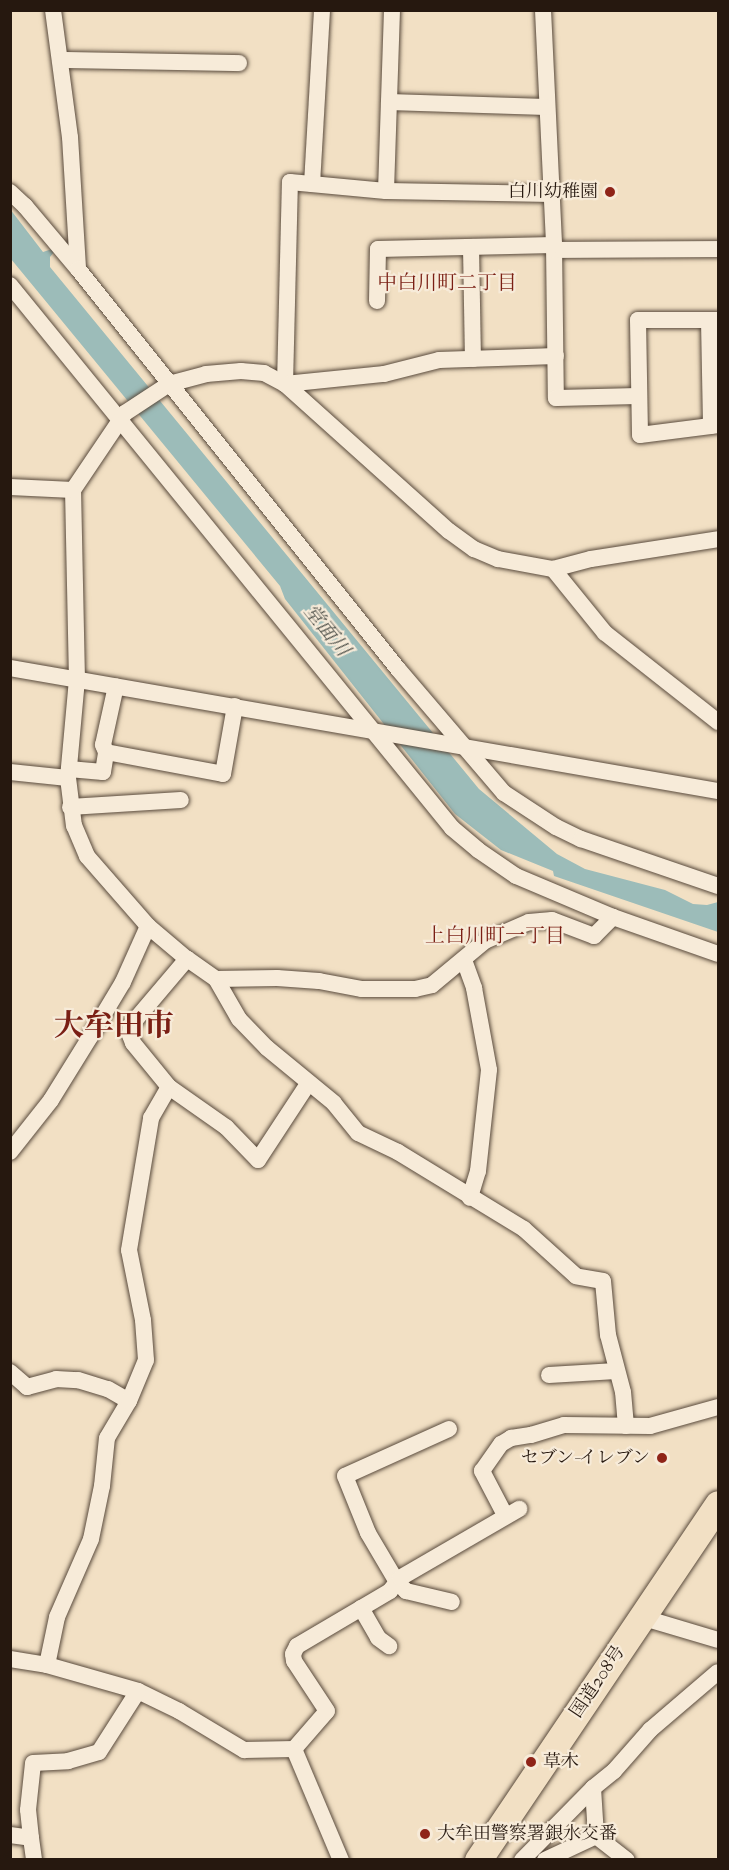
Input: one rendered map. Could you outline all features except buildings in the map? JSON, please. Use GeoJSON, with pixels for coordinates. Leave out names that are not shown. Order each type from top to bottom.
{"type":"FeatureCollection","features":[{"type":"Feature","properties":{"kind":"highway","name":"国道208号"},"geometry":{"type":"LineString","coordinates":[[478,1860],[718,1504]]}},
{"type":"Feature","properties":{"kind":"street"},"geometry":{"type":"LineString","coordinates":[[53,10],[70,137],[78,269]]}},
{"type":"Feature","properties":{"kind":"street"},"geometry":{"type":"LineString","coordinates":[[312,184],[322,10]]}},
{"type":"Feature","properties":{"kind":"street"},"geometry":{"type":"LineString","coordinates":[[386,191],[392,10]]}},
{"type":"Feature","properties":{"kind":"street"},"geometry":{"type":"LineString","coordinates":[[543,10],[554,248],[556,398],[639,396]]}},
{"type":"Feature","properties":{"kind":"street"},"geometry":{"type":"LineString","coordinates":[[60,60],[239,63]]}},
{"type":"Feature","properties":{"kind":"street"},"geometry":{"type":"LineString","coordinates":[[389,102],[546,107]]}},
{"type":"Feature","properties":{"kind":"street"},"geometry":{"type":"LineString","coordinates":[[285,384],[290,182],[386,191],[552,194]]}},
{"type":"Feature","properties":{"kind":"street"},"geometry":{"type":"LineString","coordinates":[[10,192],[25,206],[78,269],[459,745],[504,793],[556,827],[613,852],[718,886]]}},
{"type":"Feature","properties":{"kind":"street"},"geometry":{"type":"LineString","coordinates":[[471,247],[473,359]]}},
{"type":"Feature","properties":{"kind":"street"},"geometry":{"type":"LineString","coordinates":[[377,301],[378,249],[471,247],[718,249]]}},
{"type":"Feature","properties":{"kind":"street"},"geometry":{"type":"LineString","coordinates":[[10,285],[122,416],[452,828],[478,850],[516,876],[613,917],[718,954]]}},
{"type":"Feature","properties":{"kind":"street"},"geometry":{"type":"LineString","coordinates":[[638,320],[714,320],[715,426],[640,435],[638,320]]}},
{"type":"Feature","properties":{"kind":"street"},"geometry":{"type":"LineString","coordinates":[[285,384],[384,374],[439,360],[556,356]]}},
{"type":"Feature","properties":{"kind":"street"},"geometry":{"type":"LineString","coordinates":[[626,1426],[623,1392],[609,1335],[603,1281],[576,1276],[524,1229],[398,1152],[358,1133],[334,1103],[308,1084],[239,1019],[216,979],[187,959],[148,926],[87,856],[74,826],[70,807],[69,773],[77,680],[73,490],[122,416],[169,384],[206,374],[241,370],[264,373],[285,384],[449,531],[474,549],[498,560],[554,568],[591,559],[718,539]]}},
{"type":"Feature","properties":{"kind":"street"},"geometry":{"type":"LineString","coordinates":[[10,486],[73,490]]}},
{"type":"Feature","properties":{"kind":"street"},"geometry":{"type":"LineString","coordinates":[[554,568],[605,633],[718,722]]}},
{"type":"Feature","properties":{"kind":"street"},"geometry":{"type":"LineString","coordinates":[[10,668],[718,790]]}},
{"type":"Feature","properties":{"kind":"street"},"geometry":{"type":"LineString","coordinates":[[10,772],[103,772],[106,752],[103,745],[116,686]]}},
{"type":"Feature","properties":{"kind":"street"},"geometry":{"type":"LineString","coordinates":[[106,752],[223,774],[235,706]]}},
{"type":"Feature","properties":{"kind":"street"},"geometry":{"type":"LineString","coordinates":[[70,807],[181,800]]}},
{"type":"Feature","properties":{"kind":"street"},"geometry":{"type":"LineString","coordinates":[[216,979],[277,978],[319,981],[362,989],[415,989],[432,985],[485,941],[529,922],[552,920],[594,936],[613,917]]}},
{"type":"Feature","properties":{"kind":"street"},"geometry":{"type":"LineString","coordinates":[[10,1152],[51,1100],[73,1064],[123,982],[148,926]]}},
{"type":"Feature","properties":{"kind":"street"},"geometry":{"type":"LineString","coordinates":[[187,959],[131,1025],[130,1035],[169,1087],[226,1127],[258,1160],[308,1084]]}},
{"type":"Feature","properties":{"kind":"street"},"geometry":{"type":"LineString","coordinates":[[464,960],[474,988],[489,1070],[478,1171],[470,1198]]}},
{"type":"Feature","properties":{"kind":"street"},"geometry":{"type":"LineString","coordinates":[[47,1665],[57,1617],[91,1539],[102,1486],[107,1437],[129,1401],[146,1360],[143,1320],[129,1250],[151,1118],[169,1087]]}},
{"type":"Feature","properties":{"kind":"street"},"geometry":{"type":"LineString","coordinates":[[549,1375],[616,1371]]}},
{"type":"Feature","properties":{"kind":"street"},"geometry":{"type":"LineString","coordinates":[[10,1372],[27,1387],[56,1379],[78,1380],[108,1389],[129,1401]]}},
{"type":"Feature","properties":{"kind":"street"},"geometry":{"type":"LineString","coordinates":[[10,1659],[47,1665],[138,1691],[179,1711],[244,1750],[294,1749],[327,1711],[294,1660],[293,1654],[297,1646],[390,1591],[397,1582],[512,1512],[482,1471],[501,1444],[511,1438],[531,1435],[564,1425],[650,1426],[718,1407]]}},
{"type":"Feature","properties":{"kind":"street"},"geometry":{"type":"LineString","coordinates":[[449,1429],[345,1476],[368,1533],[397,1582],[406,1591],[452,1602]]}},
{"type":"Feature","properties":{"kind":"street"},"geometry":{"type":"LineString","coordinates":[[361,1608],[378,1638],[389,1646]]}},
{"type":"Feature","properties":{"kind":"street"},"geometry":{"type":"LineString","coordinates":[[641,1617],[718,1640]]}},
{"type":"Feature","properties":{"kind":"street"},"geometry":{"type":"LineString","coordinates":[[522,1860],[592,1788],[614,1771],[650,1730],[718,1672]]}},
{"type":"Feature","properties":{"kind":"street"},"geometry":{"type":"LineString","coordinates":[[34,1860],[28,1809],[33,1763],[69,1761],[99,1752],[138,1691]]}},
{"type":"Feature","properties":{"kind":"street"},"geometry":{"type":"LineString","coordinates":[[294,1749],[340,1860]]}},
{"type":"Feature","properties":{"kind":"street"},"geometry":{"type":"LineString","coordinates":[[592,1788],[596,1836],[627,1860]]}},
{"type":"Feature","properties":{"kind":"street"},"geometry":{"type":"LineString","coordinates":[[10,1835],[31,1838]]}},
{"type":"Feature","properties":{"kind":"street"},"geometry":{"type":"LineString","coordinates":[[545,1860],[596,1836]]}},
{"type":"Feature","properties":{"kind":"water","name":"堂面川"},"geometry":{"type":"Polygon","coordinates":[[[10,209],[43,252],[52,249],[54,252],[50,257],[50,267],[479,789],[557,854],[585,869],[665,890],[693,904],[707,905],[718,902],[718,932],[554,876],[553,871],[501,850],[455,814],[285,599],[280,586],[11,259],[10,209]]]}},
{"type":"Feature","properties":{"kind":"place","name":"白川幼稚園"},"geometry":{"type":"Point","coordinates":[610,192]}},
{"type":"Feature","properties":{"kind":"place","name":"セブン-イレブン"},"geometry":{"type":"Point","coordinates":[662,1458]}},
{"type":"Feature","properties":{"kind":"place","name":"草木"},"geometry":{"type":"Point","coordinates":[531,1762]}},
{"type":"Feature","properties":{"kind":"place","name":"大牟田警察署銀水交番"},"geometry":{"type":"Point","coordinates":[425,1834]}},
{"type":"Feature","properties":{"kind":"district","name":"中白川町二丁目"},"geometry":{"type":"Point","coordinates":[447,282]}},
{"type":"Feature","properties":{"kind":"district","name":"上白川町一丁目"},"geometry":{"type":"Point","coordinates":[495,935]}},
{"type":"Feature","properties":{"kind":"district","name":"大牟田市"},"geometry":{"type":"Point","coordinates":[114,1026]}}]}
